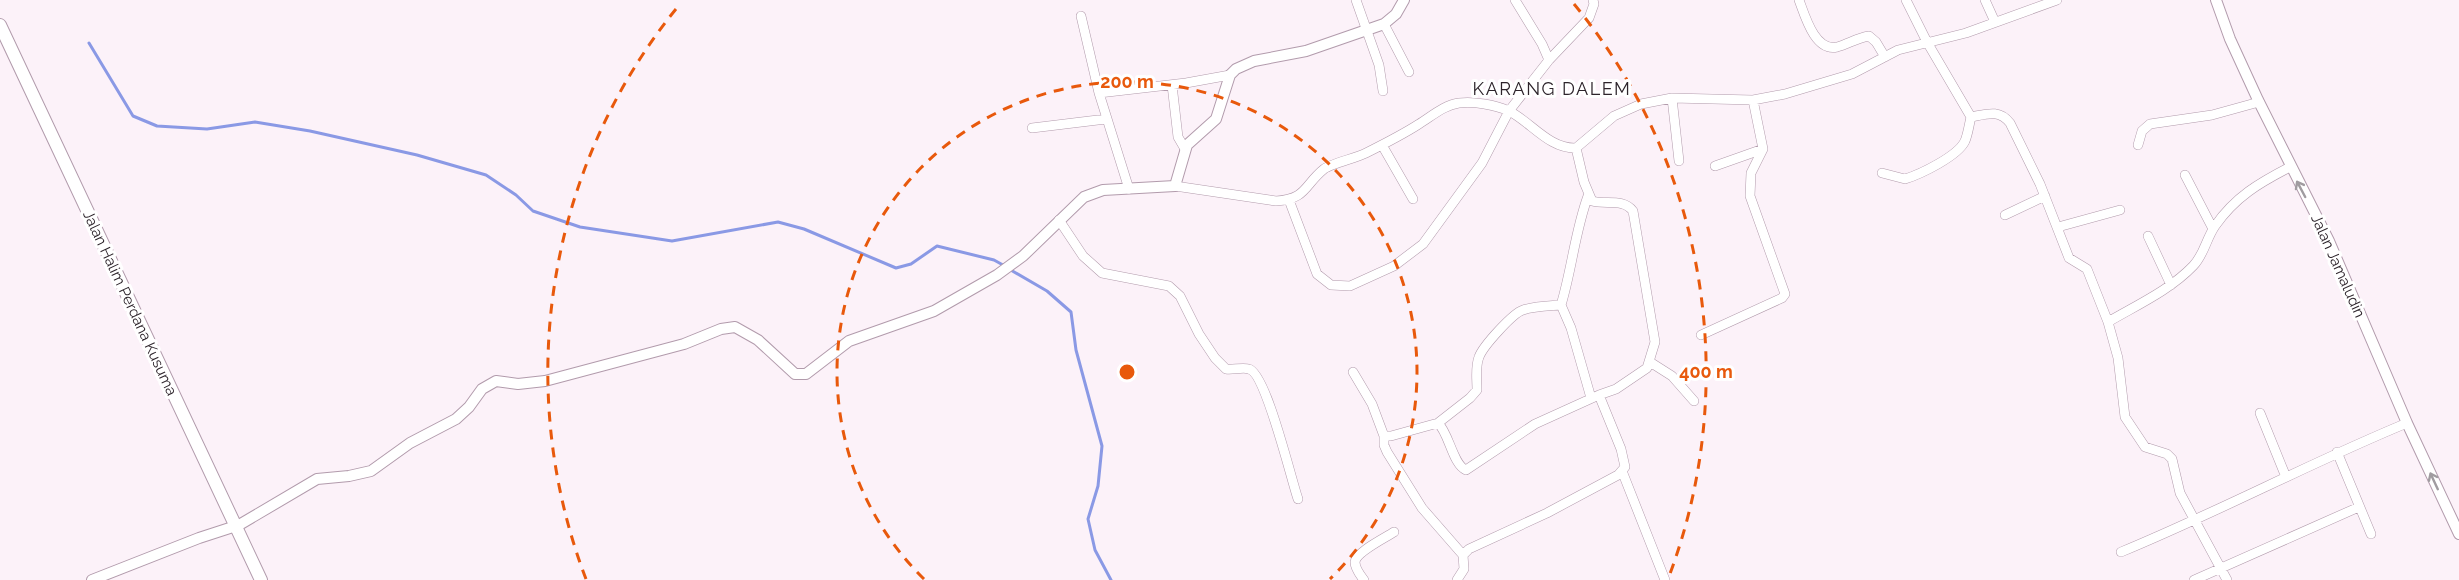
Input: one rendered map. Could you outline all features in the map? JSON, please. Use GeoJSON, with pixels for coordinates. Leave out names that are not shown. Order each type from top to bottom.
{"type":"FeatureCollection","features":[{"type":"Feature","properties":{"kind":"main road","name":"Jalan Halim Perdana Kusuma"},"geometry":{"type":"LineString","coordinates":[[0,26],[261,580]]}},
{"type":"Feature","properties":{"kind":"street"},"geometry":{"type":"LineString","coordinates":[[1356,0],[1379,65],[1383,91]]}},
{"type":"Feature","properties":{"kind":"street"},"geometry":{"type":"LineString","coordinates":[[1175,186],[1185,149],[1191,140],[1216,119],[1230,75],[1240,66],[1306,51],[1384,24],[1396,14],[1404,0]]}},
{"type":"Feature","properties":{"kind":"street"},"geometry":{"type":"LineString","coordinates":[[1515,0],[1549,60]]}},
{"type":"Feature","properties":{"kind":"street"},"geometry":{"type":"LineString","coordinates":[[1289,200],[1317,274],[1330,285],[1350,286],[1394,266],[1423,244],[1482,163],[1509,111],[1549,60],[1589,18],[1593,12],[1593,0]]}},
{"type":"Feature","properties":{"kind":"street"},"geometry":{"type":"LineString","coordinates":[[1799,0],[1806,19],[1821,43],[1836,47],[1869,36],[1876,42],[1885,57]]}},
{"type":"Feature","properties":{"kind":"street"},"geometry":{"type":"LineString","coordinates":[[1882,173],[1905,179],[1950,156],[1960,148],[1965,140],[1971,117],[1927,42],[1906,0]]}},
{"type":"Feature","properties":{"kind":"street"},"geometry":{"type":"LineString","coordinates":[[1985,0],[1995,22]]}},
{"type":"Feature","properties":{"kind":"street"},"geometry":{"type":"LineString","coordinates":[[92,580],[236,526],[268,510],[317,479],[349,476],[376,469],[410,443],[456,420],[482,389],[496,381],[518,384],[545,381],[684,344],[721,329],[735,327],[758,340],[795,374],[802,376],[849,341],[934,311],[1002,272],[1016,262],[1077,201],[1092,193],[1175,186],[1265,200],[1289,200],[1307,190],[1324,169],[1382,145],[1457,103],[1485,105],[1509,111],[1543,136],[1564,147],[1576,148],[1614,116],[1628,108],[1672,98],[1754,100],[1785,94],[1834,80],[1865,68],[1898,50],[1966,33],[2056,0]]}},
{"type":"Feature","properties":{"kind":"street","name":"Jalan Jamaludin"},"geometry":{"type":"LineString","coordinates":[[2216,0],[2230,39],[2290,167],[2329,241],[2407,423],[2459,534]]}},
{"type":"Feature","properties":{"kind":"street"},"geometry":{"type":"LineString","coordinates":[[1081,16],[1106,119],[1129,189]]}},
{"type":"Feature","properties":{"kind":"street"},"geometry":{"type":"LineString","coordinates":[[1384,24],[1409,72]]}},
{"type":"Feature","properties":{"kind":"street"},"geometry":{"type":"LineString","coordinates":[[1099,93],[1172,85],[1230,75]]}},
{"type":"Feature","properties":{"kind":"street"},"geometry":{"type":"LineString","coordinates":[[1172,85],[1178,137],[1185,149]]}},
{"type":"Feature","properties":{"kind":"street"},"geometry":{"type":"LineString","coordinates":[[1672,98],[1679,161]]}},
{"type":"Feature","properties":{"kind":"street"},"geometry":{"type":"LineString","coordinates":[[1701,335],[1782,298],[1785,294],[1750,196],[1751,173],[1763,149],[1754,100]]}},
{"type":"Feature","properties":{"kind":"street"},"geometry":{"type":"LineString","coordinates":[[2138,146],[2142,131],[2150,124],[2203,117],[2259,102]]}},
{"type":"Feature","properties":{"kind":"street"},"geometry":{"type":"LineString","coordinates":[[1971,117],[1997,112],[2005,116],[2045,196],[2069,258],[2087,269],[2109,322],[2118,358],[2125,417],[2145,447],[2167,454],[2172,459],[2180,493],[2227,580]]}},
{"type":"Feature","properties":{"kind":"street"},"geometry":{"type":"LineString","coordinates":[[1032,128],[1106,119]]}},
{"type":"Feature","properties":{"kind":"street"},"geometry":{"type":"LineString","coordinates":[[1382,145],[1413,199]]}},
{"type":"Feature","properties":{"kind":"street"},"geometry":{"type":"LineString","coordinates":[[1438,423],[1443,428],[1460,466],[1466,470],[1535,424],[1616,389],[1647,368],[1655,342],[1632,211],[1629,206],[1621,203],[1592,201],[1588,196],[1576,148]]}},
{"type":"Feature","properties":{"kind":"street"},"geometry":{"type":"LineString","coordinates":[[1715,166],[1763,149]]}},
{"type":"Feature","properties":{"kind":"street"},"geometry":{"type":"LineString","coordinates":[[2109,322],[2171,285],[2196,264],[2205,250],[2213,229],[2233,205],[2253,186],[2290,167]]}},
{"type":"Feature","properties":{"kind":"street"},"geometry":{"type":"LineString","coordinates":[[2185,175],[2213,229]]}},
{"type":"Feature","properties":{"kind":"street"},"geometry":{"type":"LineString","coordinates":[[1588,196],[1579,220],[1571,271],[1561,305],[1572,328],[1595,397],[1621,449],[1625,462],[1623,471],[1665,580]]}},
{"type":"Feature","properties":{"kind":"street"},"geometry":{"type":"LineString","coordinates":[[2005,215],[2045,196]]}},
{"type":"Feature","properties":{"kind":"street"},"geometry":{"type":"LineString","coordinates":[[2058,227],[2120,210]]}},
{"type":"Feature","properties":{"kind":"street"},"geometry":{"type":"LineString","coordinates":[[1059,220],[1083,256],[1102,273],[1169,286],[1180,296],[1199,334],[1215,358],[1226,369],[1249,369],[1256,374],[1268,400],[1298,499]]}},
{"type":"Feature","properties":{"kind":"street"},"geometry":{"type":"LineString","coordinates":[[2148,236],[2171,285]]}},
{"type":"Feature","properties":{"kind":"street"},"geometry":{"type":"LineString","coordinates":[[1384,436],[1438,423],[1477,390],[1476,367],[1479,355],[1512,316],[1521,310],[1561,305]]}},
{"type":"Feature","properties":{"kind":"street"},"geometry":{"type":"LineString","coordinates":[[1650,362],[1672,376],[1694,401]]}},
{"type":"Feature","properties":{"kind":"street"},"geometry":{"type":"LineString","coordinates":[[1353,372],[1372,404],[1384,436],[1387,452],[1422,508],[1463,555],[1464,569],[1457,580]]}},
{"type":"Feature","properties":{"kind":"street"},"geometry":{"type":"LineString","coordinates":[[2260,413],[2286,477]]}},
{"type":"Feature","properties":{"kind":"street"},"geometry":{"type":"LineString","coordinates":[[2121,552],[2194,521],[2337,452],[2407,423]]}},
{"type":"Feature","properties":{"kind":"street"},"geometry":{"type":"LineString","coordinates":[[2337,452],[2371,534]]}},
{"type":"Feature","properties":{"kind":"street"},"geometry":{"type":"LineString","coordinates":[[1463,555],[1481,542],[1546,513],[1623,471]]}},
{"type":"Feature","properties":{"kind":"street"},"geometry":{"type":"LineString","coordinates":[[2194,580],[2360,507]]}},
{"type":"Feature","properties":{"kind":"street"},"geometry":{"type":"LineString","coordinates":[[1364,580],[1355,566],[1355,560],[1363,551],[1394,532]]}},
{"type":"Feature","properties":{"kind":"waterway"},"geometry":{"type":"LineString","coordinates":[[89,43],[133,116],[157,126],[207,129],[255,122],[310,131],[417,155],[486,175],[516,195],[533,211],[580,227],[672,241],[778,222],[804,229],[896,268],[911,264],[937,246],[994,260],[1003,265]]}},
{"type":"Feature","properties":{"kind":"waterway"},"geometry":{"type":"LineString","coordinates":[[1009,269],[1047,291],[1071,312],[1076,350],[1102,446],[1098,486],[1088,519],[1095,550],[1111,580]]}},
{"type":"Feature","properties":{"kind":"district","name":"KARANG DALEM"},"geometry":{"type":"Point","coordinates":[1552,88]}}]}
